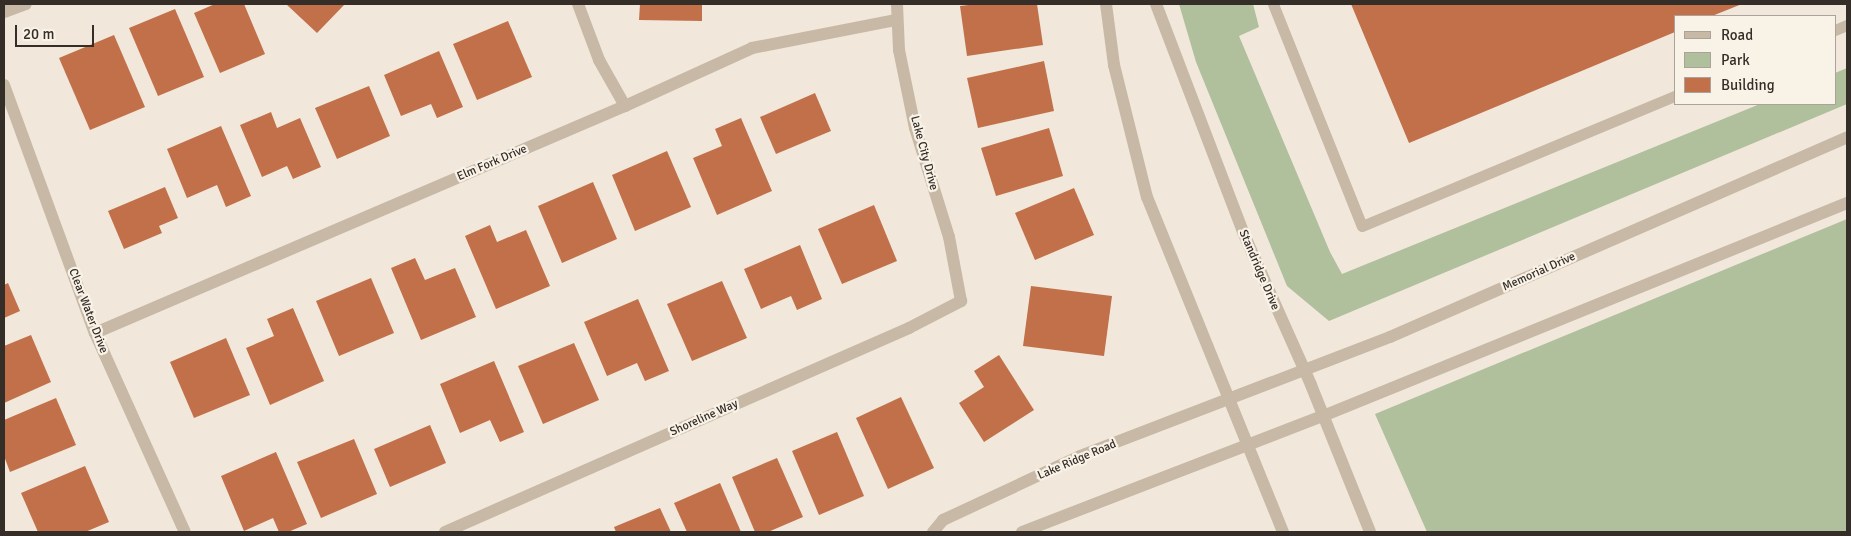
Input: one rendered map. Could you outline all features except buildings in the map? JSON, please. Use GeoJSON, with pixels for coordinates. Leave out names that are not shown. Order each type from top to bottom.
{"type":"FeatureCollection","features":[{"type":"Feature","properties":{"kind":"street"},"geometry":{"type":"LineString","coordinates":[[4,12],[26,4]]}},
{"type":"Feature","properties":{"kind":"street"},"geometry":{"type":"LineString","coordinates":[[578,4],[599,60],[625,106]]}},
{"type":"Feature","properties":{"kind":"street","name":"Lake City Drive"},"geometry":{"type":"LineString","coordinates":[[897,4],[896,20],[915,128],[949,238],[962,301]]}},
{"type":"Feature","properties":{"kind":"street"},"geometry":{"type":"LineString","coordinates":[[1106,4],[1114,65],[1147,197],[1283,532]]}},
{"type":"Feature","properties":{"kind":"street","name":"Standridge Drive"},"geometry":{"type":"LineString","coordinates":[[1156,4],[1243,232],[1323,416],[1370,532]]}},
{"type":"Feature","properties":{"kind":"street","name":"Elm Fork Drive"},"geometry":{"type":"LineString","coordinates":[[95,333],[625,106],[752,48],[896,20]]}},
{"type":"Feature","properties":{"kind":"street","name":"Clear Water Drive"},"geometry":{"type":"LineString","coordinates":[[4,85],[95,333],[185,532]]}},
{"type":"Feature","properties":{"kind":"street","name":"Memorial Drive"},"geometry":{"type":"LineString","coordinates":[[1228,400],[1390,337],[1847,137]]}},
{"type":"Feature","properties":{"kind":"street"},"geometry":{"type":"LineString","coordinates":[[1022,532],[1323,416],[1847,203]]}},
{"type":"Feature","properties":{"kind":"street","name":"Shoreline Way"},"geometry":{"type":"LineString","coordinates":[[445,532],[909,328],[962,301]]}},
{"type":"Feature","properties":{"kind":"street","name":"Lake Ridge Road"},"geometry":{"type":"LineString","coordinates":[[933,532],[943,520],[1080,456],[1228,400]]}},
{"type":"Feature","properties":{"kind":"lane"},"geometry":{"type":"LineString","coordinates":[[1273,4],[1362,226],[1674,96]]}},
{"type":"Feature","properties":{"kind":"green space"},"geometry":{"type":"Polygon","coordinates":[[[1179,4],[1253,4],[1259,27],[1239,36],[1330,252],[1342,274],[1758,105],[1836,105],[1836,73],[1847,68],[1847,104],[1329,321],[1287,286],[1196,62],[1179,4]]]}},
{"type":"Feature","properties":{"kind":"green space"},"geometry":{"type":"Polygon","coordinates":[[[1847,219],[1847,532],[1427,532],[1375,414],[1847,219]]]}}]}
